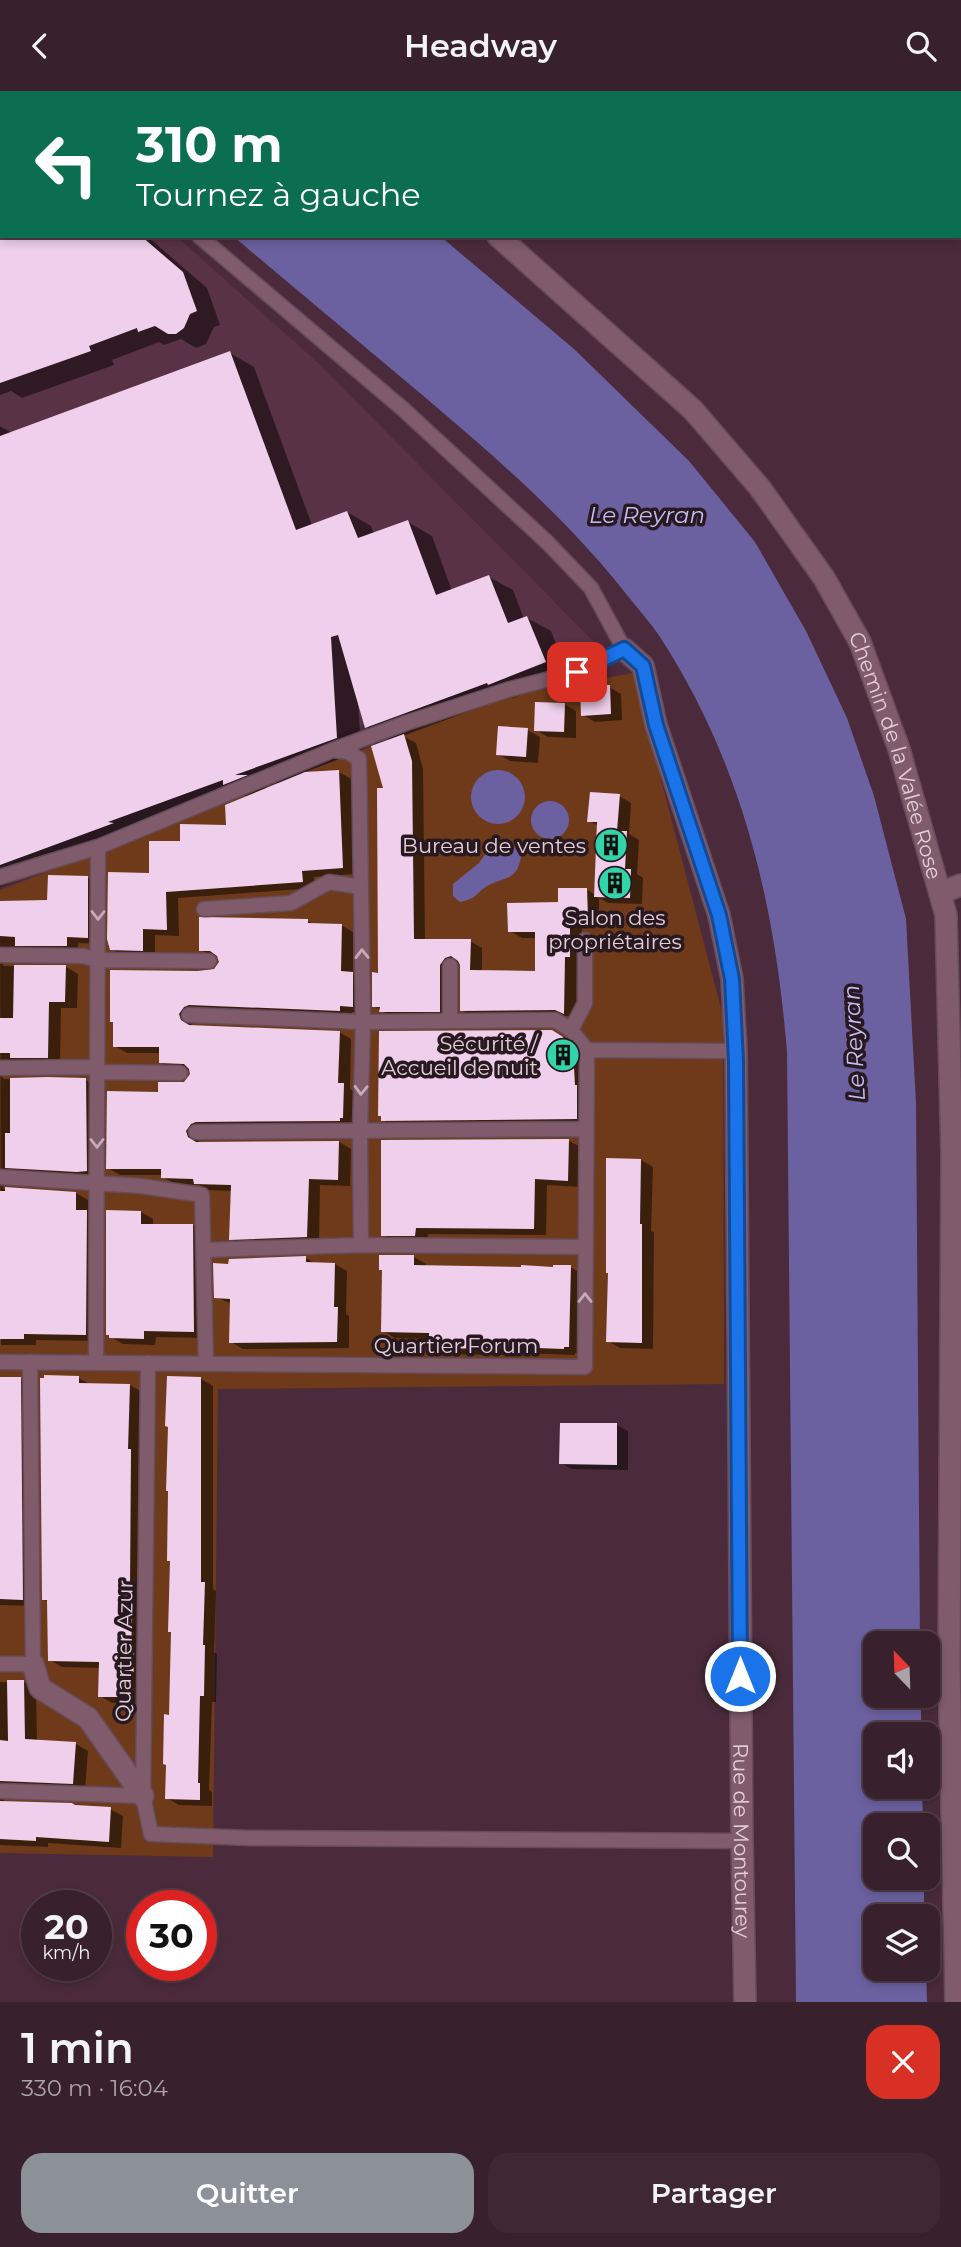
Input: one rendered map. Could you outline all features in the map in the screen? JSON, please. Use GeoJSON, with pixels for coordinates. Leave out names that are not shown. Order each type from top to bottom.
{"type":"FeatureCollection","features":[{"type":"Feature","properties":{"kind":"street","name":"Chemin de la Valée Rose"},"geometry":{"type":"LineString","coordinates":[[500,238],[693,410],[760,488],[824,577],[860,642],[900,749],[946,915],[952,1142],[949,1665],[956,2002]]}},
{"type":"Feature","properties":{"kind":"street","name":"Rue de Montourey"},"geometry":{"type":"LineString","coordinates":[[624,649],[643,666],[656,725],[719,915],[732,979],[736,1051],[741,1841],[745,2002]]}},
{"type":"Feature","properties":{"kind":"street"},"geometry":{"type":"LineString","coordinates":[[940,893],[961,885]]}},
{"type":"Feature","properties":{"kind":"street"},"geometry":{"type":"LineString","coordinates":[[33,1664],[40,1688],[88,1718],[144,1796]]}},
{"type":"Feature","properties":{"kind":"lane"},"geometry":{"type":"LineString","coordinates":[[0,877],[98,847],[333,750],[406,723],[482,698],[577,672],[624,649],[590,588],[548,543],[403,409],[201,238]]}},
{"type":"Feature","properties":{"kind":"lane"},"geometry":{"type":"LineString","coordinates":[[333,750],[348,752],[359,759],[363,1022],[361,1245]]}},
{"type":"Feature","properties":{"kind":"lane"},"geometry":{"type":"LineString","coordinates":[[96,1363],[98,847]]}},
{"type":"Feature","properties":{"kind":"lane"},"geometry":{"type":"LineString","coordinates":[[204,909],[291,903],[329,882],[361,887]]}},
{"type":"Feature","properties":{"kind":"lane"},"geometry":{"type":"LineString","coordinates":[[571,1030],[585,1003],[585,940]]}},
{"type":"Feature","properties":{"kind":"lane"},"geometry":{"type":"LineString","coordinates":[[0,955],[83,956],[98,961],[209,961]]}},
{"type":"Feature","properties":{"kind":"lane"},"geometry":{"type":"LineString","coordinates":[[450,966],[450,1021]]}},
{"type":"Feature","properties":{"kind":"lane"},"geometry":{"type":"LineString","coordinates":[[189,1015],[363,1022],[555,1020],[571,1030],[587,1050],[736,1051]]}},
{"type":"Feature","properties":{"kind":"lane","name":"Quartier Forum"},"geometry":{"type":"LineString","coordinates":[[0,1362],[585,1367],[587,1050]]}},
{"type":"Feature","properties":{"kind":"lane"},"geometry":{"type":"LineString","coordinates":[[0,1068],[180,1073]]}},
{"type":"Feature","properties":{"kind":"lane"},"geometry":{"type":"LineString","coordinates":[[196,1132],[586,1129]]}},
{"type":"Feature","properties":{"kind":"lane"},"geometry":{"type":"LineString","coordinates":[[0,1177],[141,1186],[202,1195],[206,1364]]}},
{"type":"Feature","properties":{"kind":"lane"},"geometry":{"type":"LineString","coordinates":[[205,1251],[361,1245],[586,1247]]}},
{"type":"Feature","properties":{"kind":"lane"},"geometry":{"type":"LineString","coordinates":[[0,1664],[33,1664],[30,1362]]}},
{"type":"Feature","properties":{"kind":"lane","name":"Quartier Azur"},"geometry":{"type":"LineString","coordinates":[[148,1363],[144,1796],[151,1834],[249,1838],[741,1841]]}},
{"type":"Feature","properties":{"kind":"lane"},"geometry":{"type":"LineString","coordinates":[[0,1791],[144,1796]]}},
{"type":"Feature","properties":{"kind":"shaded area"},"geometry":{"type":"Polygon","coordinates":[[[0,238],[178,238],[316,361],[598,646],[0,849],[0,238]]]}},
{"type":"Feature","properties":{"kind":"shaded area"},"geometry":{"type":"Polygon","coordinates":[[[633,673],[723,1016],[724,1384],[218,1389],[213,1857],[0,1853],[0,890],[497,698],[633,673]]]}},
{"type":"Feature","properties":{"kind":"water","name":"Le Reyran"},"geometry":{"type":"Polygon","coordinates":[[[235,238],[442,238],[574,349],[689,461],[755,542],[806,631],[847,718],[874,796],[906,919],[916,1103],[920,1631],[863,1631],[863,1708],[921,1708],[921,1722],[863,1722],[863,1799],[922,1799],[923,1813],[863,1813],[863,1890],[924,1890],[924,1904],[863,1904],[863,1981],[926,1981],[927,2002],[796,2002],[787,1052],[774,942],[750,836],[713,734],[689,685],[660,637],[581,542],[532,492],[235,238]]]}},
{"type":"Feature","properties":{"kind":"water"},"geometry":{"type":"Polygon","coordinates":[[[503,770],[513,774],[521,782],[525,797],[521,812],[513,820],[493,824],[483,820],[475,812],[471,792],[475,782],[483,774],[503,770]]]}},
{"type":"Feature","properties":{"kind":"water"},"geometry":{"type":"Polygon","coordinates":[[[550,801],[563,807],[569,820],[563,833],[550,839],[537,833],[531,820],[537,807],[550,801]]]}},
{"type":"Feature","properties":{"kind":"water"},"geometry":{"type":"Polygon","coordinates":[[[509,839],[521,857],[514,874],[489,885],[466,900],[460,902],[453,896],[453,884],[479,863],[494,842],[509,839]]]}},
{"type":"Feature","properties":{"kind":"building"},"geometry":{"type":"Polygon","coordinates":[[[0,238],[143,238],[183,272],[197,311],[190,314],[184,328],[176,334],[168,334],[155,326],[138,332],[137,328],[89,346],[91,351],[0,383],[0,238]]]}},
{"type":"Feature","properties":{"kind":"building"},"geometry":{"type":"Polygon","coordinates":[[[230,351],[296,530],[347,511],[358,538],[408,520],[436,595],[489,575],[508,623],[527,616],[546,662],[365,728],[338,635],[331,637],[337,738],[235,775],[248,775],[223,785],[223,780],[0,865],[0,436],[230,351]]]}},
{"type":"Feature","properties":{"kind":"building"},"geometry":{"type":"Polygon","coordinates":[[[610,685],[611,714],[581,716],[580,686],[610,685]]]}},
{"type":"Feature","properties":{"kind":"building"},"geometry":{"type":"Polygon","coordinates":[[[535,702],[565,703],[564,732],[534,731],[535,702]]]}},
{"type":"Feature","properties":{"kind":"building"},"geometry":{"type":"Polygon","coordinates":[[[498,726],[528,728],[526,757],[496,755],[498,726]]]}},
{"type":"Feature","properties":{"kind":"building"},"geometry":{"type":"Polygon","coordinates":[[[404,734],[412,761],[414,939],[471,939],[470,970],[535,971],[535,932],[508,932],[507,903],[558,902],[558,888],[587,888],[588,917],[570,917],[570,957],[565,957],[564,1014],[555,1010],[460,1011],[460,965],[451,956],[445,958],[440,965],[440,1012],[379,1012],[380,1007],[372,1007],[372,972],[378,973],[377,788],[383,788],[371,746],[404,734]]]}},
{"type":"Feature","properties":{"kind":"building"},"geometry":{"type":"Polygon","coordinates":[[[339,770],[343,868],[302,871],[303,882],[166,892],[167,930],[143,929],[143,951],[110,950],[107,939],[108,872],[149,873],[149,841],[180,841],[180,824],[226,825],[225,805],[305,772],[339,770]]]}},
{"type":"Feature","properties":{"kind":"building"},"geometry":{"type":"Polygon","coordinates":[[[590,792],[620,794],[617,831],[627,831],[625,869],[631,869],[630,898],[594,897],[597,822],[587,822],[590,792]]]}},
{"type":"Feature","properties":{"kind":"building"},"geometry":{"type":"Polygon","coordinates":[[[48,875],[88,876],[88,938],[67,937],[67,946],[15,946],[15,937],[0,936],[0,901],[47,900],[48,875]]]}},
{"type":"Feature","properties":{"kind":"building"},"geometry":{"type":"Polygon","coordinates":[[[199,917],[308,919],[308,923],[342,924],[341,971],[353,972],[353,1007],[340,1006],[340,1011],[189,1005],[179,1014],[181,1020],[189,1025],[340,1031],[338,1083],[344,1083],[343,1118],[340,1118],[340,1121],[196,1122],[186,1131],[188,1137],[196,1142],[339,1141],[338,1180],[309,1179],[307,1237],[229,1240],[231,1185],[194,1184],[193,1179],[161,1178],[161,1169],[106,1169],[107,1091],[158,1092],[158,1082],[184,1082],[190,1074],[184,1064],[159,1063],[159,1047],[113,1047],[110,970],[214,969],[219,962],[217,956],[210,951],[199,951],[199,917]]]}},
{"type":"Feature","properties":{"kind":"building"},"geometry":{"type":"Polygon","coordinates":[[[14,965],[66,965],[65,1002],[49,1002],[48,1058],[10,1058],[10,1053],[0,1053],[0,1018],[13,1018],[14,965]]]}},
{"type":"Feature","properties":{"kind":"building"},"geometry":{"type":"Polygon","coordinates":[[[552,1030],[563,1037],[573,1049],[577,1119],[381,1121],[381,1116],[378,1116],[379,1031],[552,1030]]]}},
{"type":"Feature","properties":{"kind":"building"},"geometry":{"type":"Polygon","coordinates":[[[10,1078],[86,1078],[87,1171],[5,1168],[5,1133],[10,1133],[10,1078]]]}},
{"type":"Feature","properties":{"kind":"building"},"geometry":{"type":"Polygon","coordinates":[[[569,1139],[568,1181],[535,1179],[534,1229],[416,1228],[415,1236],[381,1236],[381,1140],[569,1139]]]}},
{"type":"Feature","properties":{"kind":"building"},"geometry":{"type":"Polygon","coordinates":[[[606,1158],[641,1159],[642,1343],[606,1342],[606,1158]]]}},
{"type":"Feature","properties":{"kind":"building"},"geometry":{"type":"Polygon","coordinates":[[[5,1187],[76,1192],[76,1210],[87,1210],[86,1335],[24,1334],[24,1339],[0,1339],[0,1191],[5,1191],[5,1187]]]}},
{"type":"Feature","properties":{"kind":"building"},"geometry":{"type":"Polygon","coordinates":[[[106,1210],[141,1211],[141,1224],[193,1224],[194,1332],[144,1331],[144,1339],[109,1338],[109,1335],[106,1335],[106,1210]]]}},
{"type":"Feature","properties":{"kind":"building"},"geometry":{"type":"Polygon","coordinates":[[[379,1255],[414,1255],[414,1265],[571,1265],[569,1347],[429,1348],[429,1333],[381,1332],[382,1270],[379,1270],[379,1255]]]}},
{"type":"Feature","properties":{"kind":"building"},"geometry":{"type":"Polygon","coordinates":[[[306,1256],[306,1262],[335,1263],[334,1307],[338,1307],[337,1342],[229,1343],[230,1299],[214,1298],[213,1263],[228,1264],[229,1259],[306,1256]]]}},
{"type":"Feature","properties":{"kind":"building"},"geometry":{"type":"Polygon","coordinates":[[[44,1375],[79,1376],[79,1383],[130,1384],[128,1449],[131,1449],[130,1589],[133,1589],[133,1697],[98,1697],[99,1662],[48,1661],[47,1600],[42,1600],[40,1378],[44,1378],[44,1375]]]}},
{"type":"Feature","properties":{"kind":"building"},"geometry":{"type":"Polygon","coordinates":[[[167,1376],[201,1377],[201,1582],[205,1582],[205,1645],[204,1696],[200,1696],[200,1800],[165,1799],[164,1714],[169,1715],[171,1632],[168,1632],[170,1561],[167,1561],[167,1376]]]}},
{"type":"Feature","properties":{"kind":"building"},"geometry":{"type":"Polygon","coordinates":[[[0,1377],[21,1377],[23,1600],[0,1599],[0,1377]]]}},
{"type":"Feature","properties":{"kind":"building"},"geometry":{"type":"Polygon","coordinates":[[[560,1423],[617,1423],[617,1465],[559,1464],[560,1423]]]}},
{"type":"Feature","properties":{"kind":"building"},"geometry":{"type":"Polygon","coordinates":[[[7,1680],[24,1680],[25,1739],[76,1742],[73,1784],[0,1781],[0,1740],[8,1741],[7,1680]]]}},
{"type":"Feature","properties":{"kind":"building"},"geometry":{"type":"Polygon","coordinates":[[[0,1801],[111,1807],[109,1842],[36,1837],[36,1841],[0,1839],[0,1801]]]}},
{"type":"Feature","properties":{"kind":"place","name":"Bureau de ventes"},"geometry":{"type":"Point","coordinates":[611,845]}},
{"type":"Feature","properties":{"kind":"place","name":"Salon des propriétaires"},"geometry":{"type":"Point","coordinates":[615,883]}},
{"type":"Feature","properties":{"kind":"place","name":"Sécurité / Accueil de nuit"},"geometry":{"type":"Point","coordinates":[563,1055]}},
{"type":"Feature","properties":{"kind":"route"},"geometry":{"type":"LineString","coordinates":[[577,672],[624,649],[643,666],[656,725],[719,915],[732,979],[736,1061],[740,1676]]}}]}
